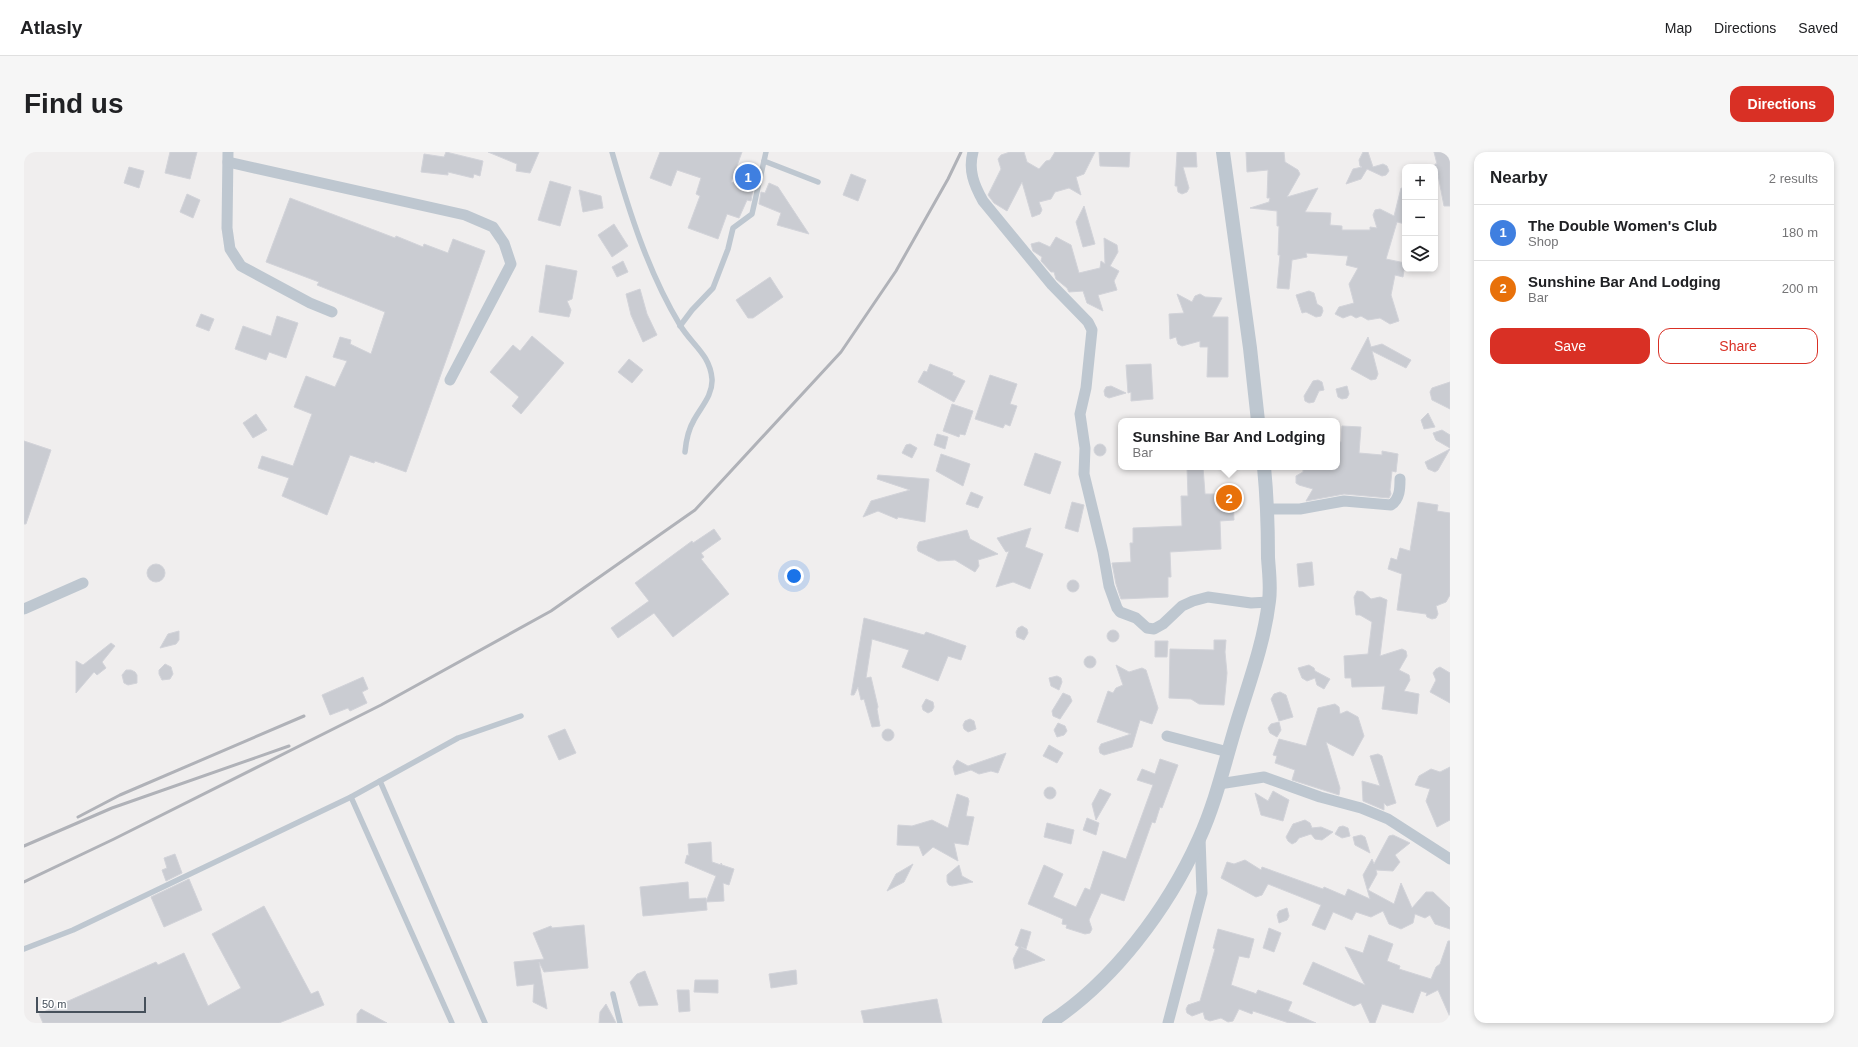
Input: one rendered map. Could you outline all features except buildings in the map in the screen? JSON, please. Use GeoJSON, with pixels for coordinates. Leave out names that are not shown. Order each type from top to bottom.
{"type":"FeatureCollection","features":[{"type":"Feature","properties":{"kind":"street"},"geometry":{"type":"LineString","coordinates":[[974,152],[971,171],[974,186],[982,201],[1052,285],[1088,322],[1092,330],[1086,388],[1080,414],[1085,448],[1084,474],[1103,552],[1109,586],[1117,608],[1120,612],[1136,618],[1148,628],[1154,629],[1163,624],[1182,606],[1193,601],[1208,598],[1251,603],[1269,602]]}},
{"type":"Feature","properties":{"kind":"street"},"geometry":{"type":"LineString","coordinates":[[1224,152],[1258,418]]}},
{"type":"Feature","properties":{"kind":"street"},"geometry":{"type":"LineString","coordinates":[[332,312],[310,303],[241,266],[230,249],[227,228],[228,157],[465,215],[493,227],[504,243],[511,264],[450,380]]}},
{"type":"Feature","properties":{"kind":"street"},"geometry":{"type":"LineString","coordinates":[[1049,1023],[1071,1009],[1120,961],[1172,892],[1200,838],[1219,784],[1262,638],[1269,602],[1268,509],[1264,470]]}},
{"type":"Feature","properties":{"kind":"street"},"geometry":{"type":"LineString","coordinates":[[1268,509],[1300,509],[1344,502],[1391,505],[1395,502],[1398,496],[1400,479]]}},
{"type":"Feature","properties":{"kind":"street"},"geometry":{"type":"LineString","coordinates":[[24,608],[82,583]]}},
{"type":"Feature","properties":{"kind":"street"},"geometry":{"type":"LineString","coordinates":[[1167,736],[1228,752]]}},
{"type":"Feature","properties":{"kind":"street"},"geometry":{"type":"LineString","coordinates":[[1219,784],[1264,777],[1320,797],[1361,808],[1388,819],[1450,859]]}},
{"type":"Feature","properties":{"kind":"street"},"geometry":{"type":"LineString","coordinates":[[1168,1023],[1202,893],[1200,838]]}},
{"type":"Feature","properties":{"kind":"lane"},"geometry":{"type":"LineString","coordinates":[[612,152],[632,220],[653,272],[680,326],[701,350],[709,363],[712,378],[711,389],[686,437],[685,452]]}},
{"type":"Feature","properties":{"kind":"lane"},"geometry":{"type":"LineString","coordinates":[[680,326],[692,310],[713,288],[728,249],[733,228],[752,214],[766,152]]}},
{"type":"Feature","properties":{"kind":"lane"},"geometry":{"type":"LineString","coordinates":[[764,161],[818,182]]}},
{"type":"Feature","properties":{"kind":"lane"},"geometry":{"type":"LineString","coordinates":[[24,949],[73,930],[351,797],[458,738],[521,716]]}},
{"type":"Feature","properties":{"kind":"lane"},"geometry":{"type":"LineString","coordinates":[[380,781],[485,1023]]}},
{"type":"Feature","properties":{"kind":"lane"},"geometry":{"type":"LineString","coordinates":[[351,797],[452,1023]]}},
{"type":"Feature","properties":{"kind":"lane"},"geometry":{"type":"LineString","coordinates":[[613,994],[620,1023]]}},
{"type":"Feature","properties":{"kind":"railway"},"geometry":{"type":"LineString","coordinates":[[24,882],[114,839],[381,705],[551,611],[695,510],[841,352],[896,271],[948,179],[961,152]]}},
{"type":"Feature","properties":{"kind":"railway"},"geometry":{"type":"LineString","coordinates":[[78,817],[120,795],[304,716]]}},
{"type":"Feature","properties":{"kind":"railway"},"geometry":{"type":"LineString","coordinates":[[24,846],[112,808],[289,746]]}},
{"type":"Feature","properties":{"kind":"place","name":"The Double Women's Club"},"geometry":{"type":"Point","coordinates":[748,177]}},
{"type":"Feature","properties":{"kind":"place","name":"Sunshine Bar And Lodging"},"geometry":{"type":"Point","coordinates":[1229,498]}}]}
